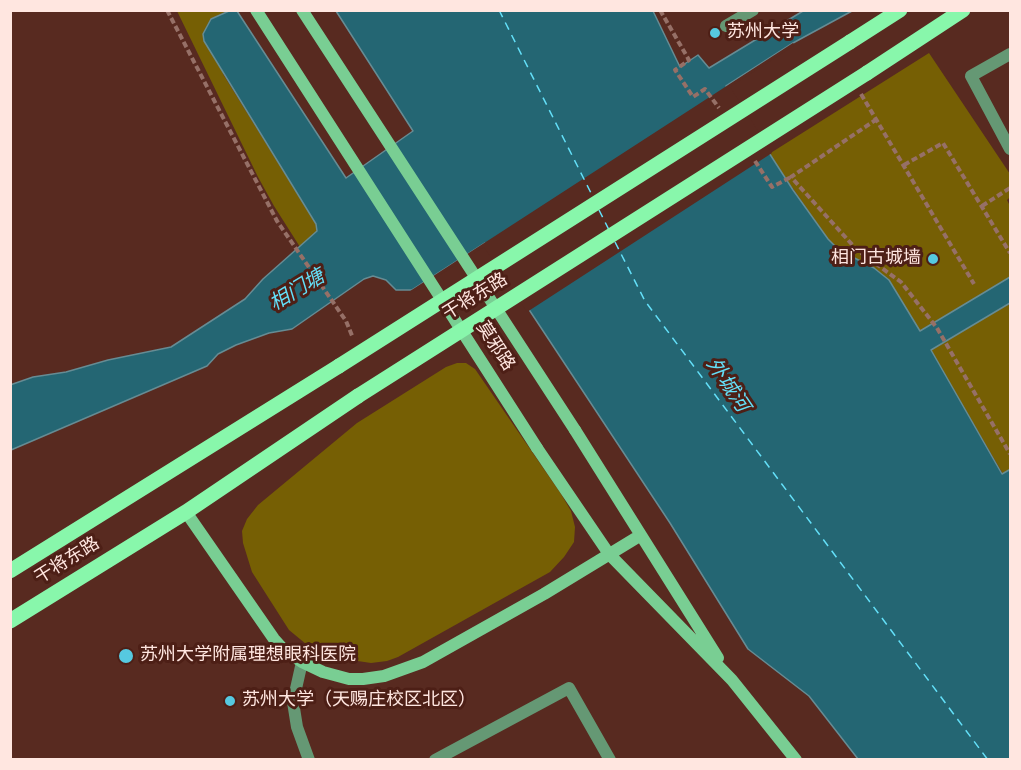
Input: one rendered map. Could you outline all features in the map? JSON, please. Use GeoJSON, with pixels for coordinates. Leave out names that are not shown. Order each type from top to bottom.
{"type":"FeatureCollection","features":[{"type":"Feature","properties":{"kind":"main road","name":"莫邪路"},"geometry":{"type":"LineString","coordinates":[[256,10],[537,448],[609,554],[732,680],[796,759]]}},
{"type":"Feature","properties":{"kind":"main road","name":"莫邪路"},"geometry":{"type":"LineString","coordinates":[[302,10],[575,430],[732,680]]}},
{"type":"Feature","properties":{"kind":"main road","name":"干将东路"},"geometry":{"type":"LineString","coordinates":[[10,571],[339,366],[900,10]]}},
{"type":"Feature","properties":{"kind":"main road","name":"干将东路"},"geometry":{"type":"LineString","coordinates":[[10,621],[186,512],[358,396],[963,10]]}},
{"type":"Feature","properties":{"kind":"main road"},"geometry":{"type":"LineString","coordinates":[[186,512],[274,639],[302,662],[323,672],[349,679],[372,678],[394,673],[423,662],[641,536]]}},
{"type":"Feature","properties":{"kind":"street"},"geometry":{"type":"LineString","coordinates":[[726,26],[753,10]]}},
{"type":"Feature","properties":{"kind":"street"},"geometry":{"type":"LineString","coordinates":[[1011,54],[972,76],[1011,149]]}},
{"type":"Feature","properties":{"kind":"street"},"geometry":{"type":"LineString","coordinates":[[302,662],[293,702],[297,727],[309,759]]}},
{"type":"Feature","properties":{"kind":"street"},"geometry":{"type":"LineString","coordinates":[[435,759],[569,688],[610,759]]}},
{"type":"Feature","properties":{"kind":"path"},"geometry":{"type":"LineString","coordinates":[[167,10],[277,221],[350,330]]}},
{"type":"Feature","properties":{"kind":"path"},"geometry":{"type":"LineString","coordinates":[[857,88],[974,284]]}},
{"type":"Feature","properties":{"kind":"path"},"geometry":{"type":"LineString","coordinates":[[877,119],[791,177],[857,250],[901,282],[930,318],[1011,454]]}},
{"type":"Feature","properties":{"kind":"path"},"geometry":{"type":"LineString","coordinates":[[904,165],[942,143],[1011,253]]}},
{"type":"Feature","properties":{"kind":"path"},"geometry":{"type":"LineString","coordinates":[[982,206],[1011,188]]}},
{"type":"Feature","properties":{"kind":"shaded area"},"geometry":{"type":"Polygon","coordinates":[[[177,11],[229,11],[220,14],[223,74],[316,224],[317,231],[300,247],[258,177],[177,11]]]}},
{"type":"Feature","properties":{"kind":"shaded area","name":"相门古城墙"},"geometry":{"type":"Polygon","coordinates":[[[929,53],[1010,174],[1010,197],[1007,200],[1010,206],[1010,472],[1009,470],[1003,474],[889,280],[874,268],[839,250],[828,239],[769,154],[929,53]]]}},
{"type":"Feature","properties":{"kind":"shaded area"},"geometry":{"type":"Polygon","coordinates":[[[466,363],[475,369],[561,494],[571,511],[575,527],[574,542],[550,572],[398,657],[371,663],[334,656],[306,644],[289,630],[252,572],[243,543],[242,531],[247,519],[258,505],[357,423],[446,367],[466,363]]]}},
{"type":"Feature","properties":{"kind":"water"},"geometry":{"type":"Polygon","coordinates":[[[229,11],[237,11],[346,178],[413,131],[336,11],[653,11],[680,67],[698,55],[709,68],[803,11],[852,11],[793,43],[726,86],[793,190],[828,239],[839,250],[874,268],[889,280],[920,331],[1010,277],[1010,303],[931,350],[1002,474],[1009,470],[1010,472],[1010,759],[858,759],[809,696],[748,649],[670,523],[485,243],[412,290],[396,290],[386,280],[373,276],[364,279],[292,329],[269,333],[236,345],[218,354],[207,366],[11,450],[10,385],[33,377],[66,372],[108,360],[171,347],[245,299],[263,279],[317,231],[316,224],[204,41],[203,34],[211,19],[229,11]]]}},
{"type":"Feature","properties":{"kind":"pier"},"geometry":{"type":"Polygon","coordinates":[[[793,43],[795,45],[730,87],[772,153],[527,312],[484,247],[413,292],[407,293],[793,43]]]}},
{"type":"Feature","properties":{"kind":"ferry route"},"geometry":{"type":"LineString","coordinates":[[499,10],[593,197]]}},
{"type":"Feature","properties":{"kind":"ferry route"},"geometry":{"type":"LineString","coordinates":[[599,210],[609,230]]}},
{"type":"Feature","properties":{"kind":"ferry route"},"geometry":{"type":"LineString","coordinates":[[615,242],[645,301],[988,760]]}},
{"type":"Feature","properties":{"kind":"place","name":"苏州大学"},"geometry":{"type":"Point","coordinates":[715,33]}},
{"type":"Feature","properties":{"kind":"place","name":"相门古城墙"},"geometry":{"type":"Point","coordinates":[933,259]}},
{"type":"Feature","properties":{"kind":"place","name":"苏州大学附属理想眼科医院"},"geometry":{"type":"Point","coordinates":[126,656]}},
{"type":"Feature","properties":{"kind":"place","name":"苏州大学（天赐庄校区北区）"},"geometry":{"type":"Point","coordinates":[230,701]}},
{"type":"Feature","properties":{"kind":"water label","name":"相门塘"},"geometry":{"type":"Point","coordinates":[298,292]}},
{"type":"Feature","properties":{"kind":"water label","name":"外城河"},"geometry":{"type":"Point","coordinates":[726,386]}}]}
